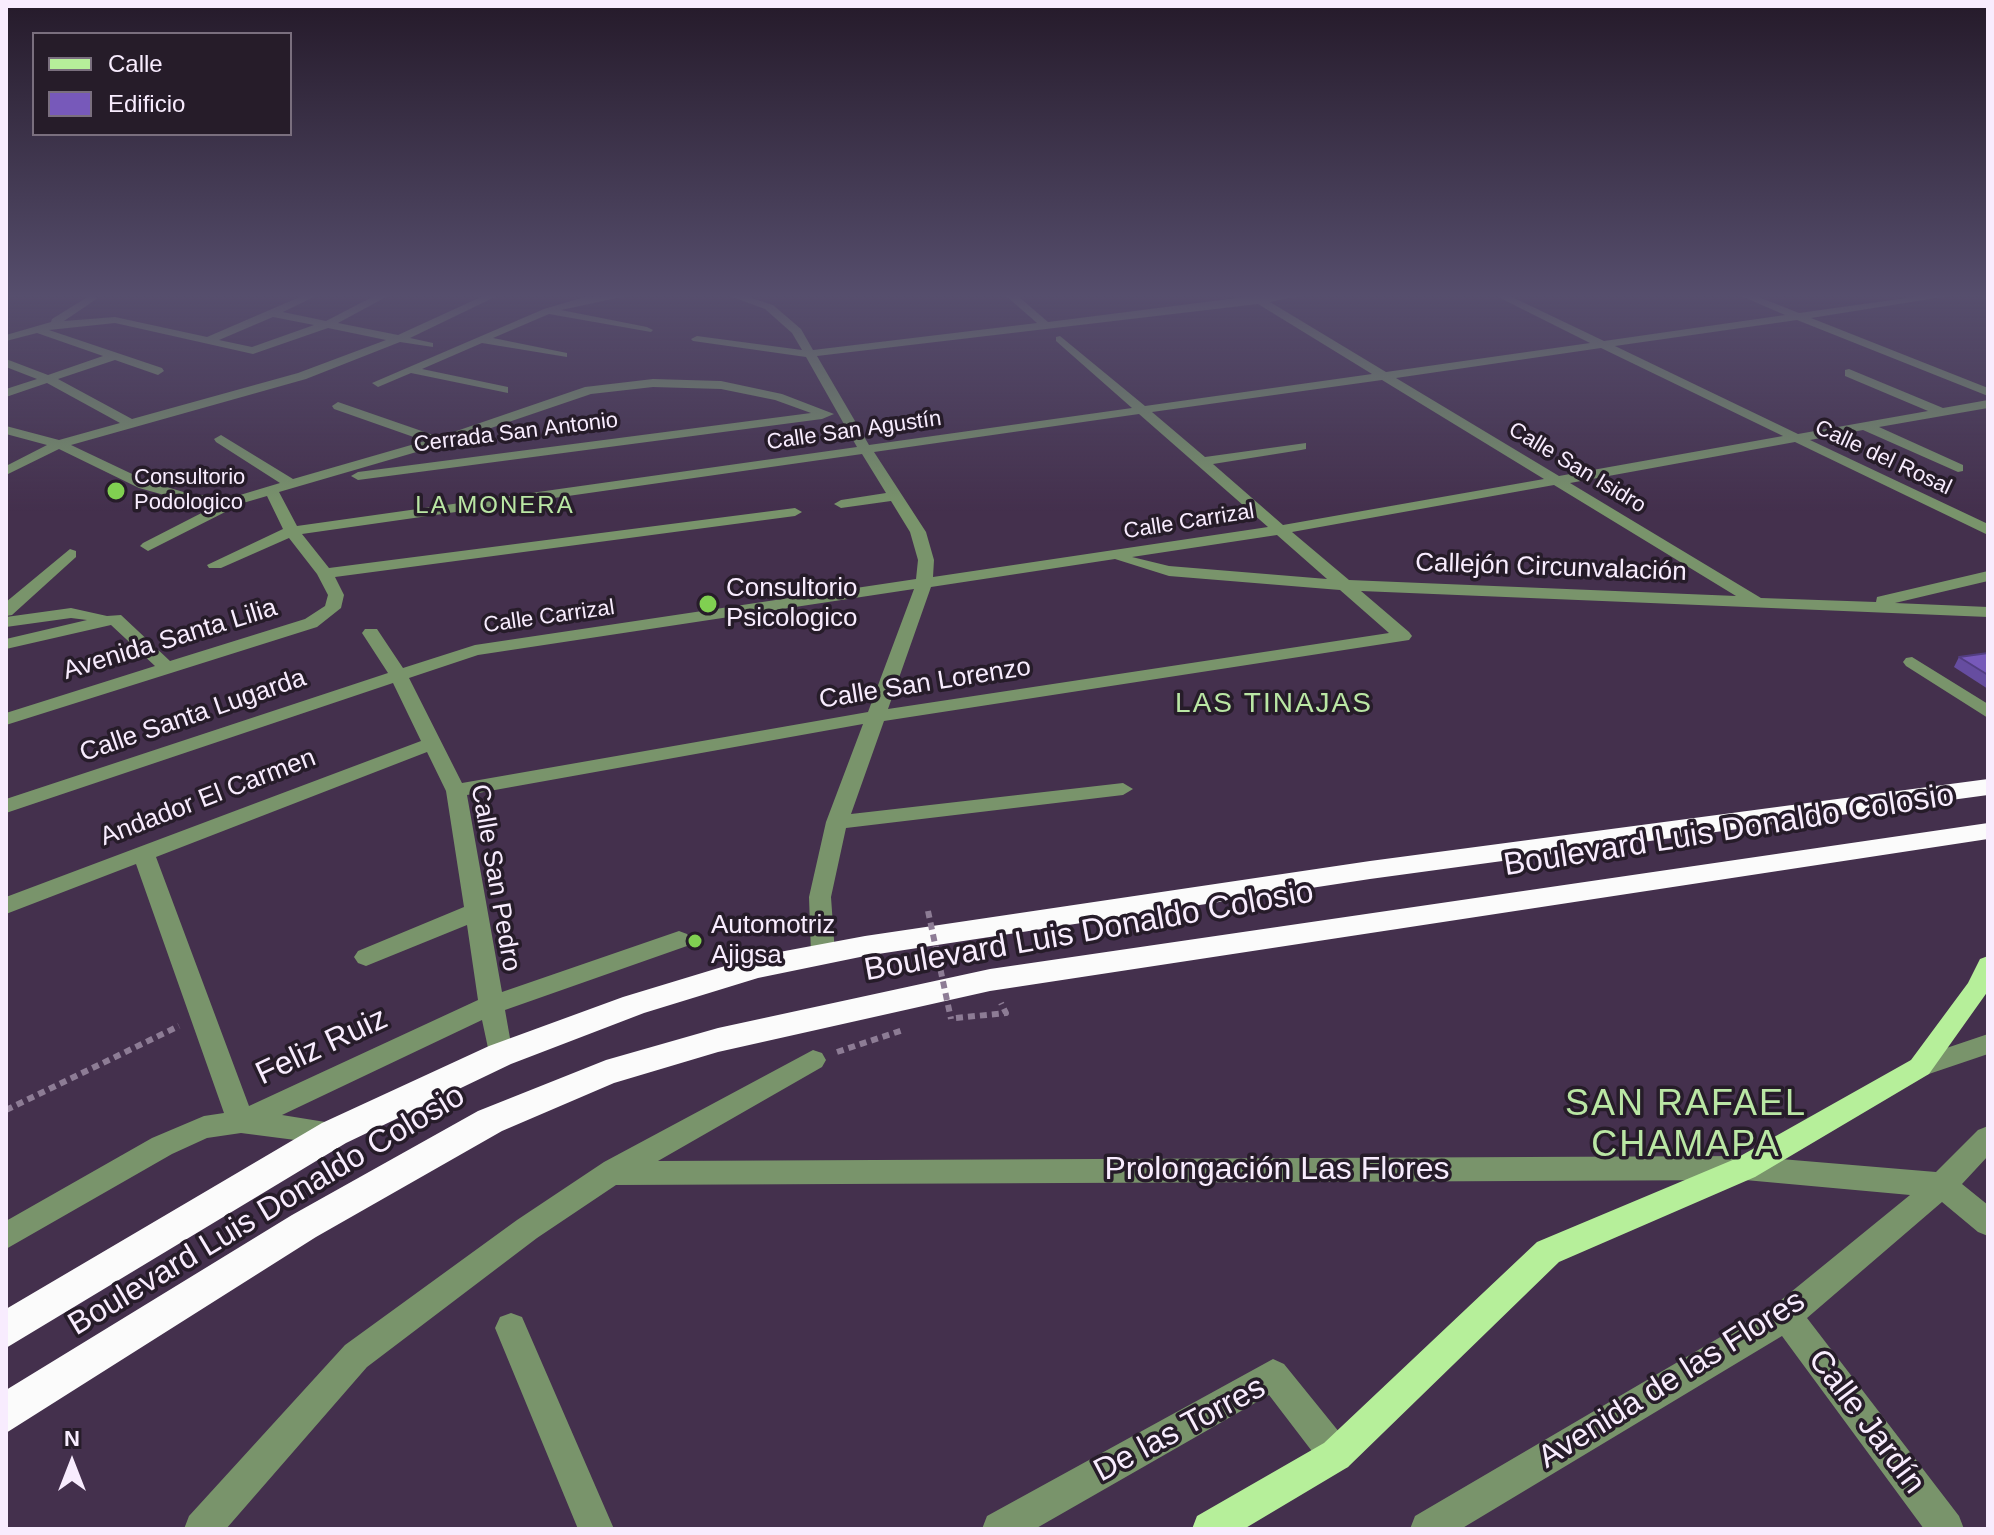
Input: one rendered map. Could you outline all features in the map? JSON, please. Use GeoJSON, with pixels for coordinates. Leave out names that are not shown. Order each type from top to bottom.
{"type":"FeatureCollection","features":[{"type":"Feature","properties":{"kind":"highway","name":"Boulevard Luis Donaldo Colosio"},"geometry":{"type":"LineString","coordinates":[[6,1330],[334,1133],[500,1055],[634,1005],[758,967],[823,954],[1401,866],[1988,787]]}},
{"type":"Feature","properties":{"kind":"highway","name":"Boulevard Luis Donaldo Colosio"},"geometry":{"type":"LineString","coordinates":[[6,1413],[304,1226],[490,1121],[620,1068],[718,1040],[990,980],[1988,831]]}},
{"type":"Feature","properties":{"kind":"main road"},"geometry":{"type":"LineString","coordinates":[[1210,1529],[1336,1455],[1548,1252],[1745,1168],[1920,1067],[1978,987],[1988,965]]}},
{"type":"Feature","properties":{"kind":"street"},"geometry":{"type":"LineString","coordinates":[[18,368],[49,379],[131,424]]}},
{"type":"Feature","properties":{"kind":"street"},"geometry":{"type":"LineString","coordinates":[[6,393],[82,368]]}},
{"type":"Feature","properties":{"kind":"street"},"geometry":{"type":"LineString","coordinates":[[150,368],[158,371]]}},
{"type":"Feature","properties":{"kind":"street"},"geometry":{"type":"LineString","coordinates":[[6,471],[59,444],[324,368]]}},
{"type":"Feature","properties":{"kind":"street"},"geometry":{"type":"LineString","coordinates":[[378,383],[417,368]]}},
{"type":"Feature","properties":{"kind":"street"},"geometry":{"type":"LineString","coordinates":[[814,368],[835,413],[867,449],[918,532],[926,560],[924,584],[837,822],[820,897],[823,954]]}},
{"type":"Feature","properties":{"kind":"street"},"geometry":{"type":"LineString","coordinates":[[1091,368],[1342,585]]}},
{"type":"Feature","properties":{"kind":"street","name":"Calle San Isidro"},"geometry":{"type":"LineString","coordinates":[[1368,368],[1757,602]]}},
{"type":"Feature","properties":{"kind":"street","name":"Calle San Agustín"},"geometry":{"type":"LineString","coordinates":[[215,565],[292,531],[1442,368]]}},
{"type":"Feature","properties":{"kind":"street","name":"Calle del Rosal"},"geometry":{"type":"LineString","coordinates":[[1650,368],[1988,530]]}},
{"type":"Feature","properties":{"kind":"street"},"geometry":{"type":"LineString","coordinates":[[1926,368],[1988,392]]}},
{"type":"Feature","properties":{"kind":"street"},"geometry":{"type":"LineString","coordinates":[[412,370],[504,390]]}},
{"type":"Feature","properties":{"kind":"street"},"geometry":{"type":"LineString","coordinates":[[1849,373],[1942,412]]}},
{"type":"Feature","properties":{"kind":"street"},"geometry":{"type":"LineString","coordinates":[[6,430],[59,444],[144,485],[193,499],[241,499],[439,441],[589,390],[653,383],[721,385],[835,413]]}},
{"type":"Feature","properties":{"kind":"street","name":"Calle Carrizal"},"geometry":{"type":"LineString","coordinates":[[398,675],[475,650],[1279,530],[1988,404]]}},
{"type":"Feature","properties":{"kind":"street"},"geometry":{"type":"LineString","coordinates":[[338,406],[439,441]]}},
{"type":"Feature","properties":{"kind":"street","name":"Cerrada San Antonio"},"geometry":{"type":"LineString","coordinates":[[292,485],[835,413]]}},
{"type":"Feature","properties":{"kind":"street"},"geometry":{"type":"LineString","coordinates":[[1863,425],[1958,468]]}},
{"type":"Feature","properties":{"kind":"street"},"geometry":{"type":"LineString","coordinates":[[221,439],[292,485]]}},
{"type":"Feature","properties":{"kind":"street"},"geometry":{"type":"LineString","coordinates":[[1199,462],[1301,446]]}},
{"type":"Feature","properties":{"kind":"street"},"geometry":{"type":"LineString","coordinates":[[272,492],[292,531],[325,573],[795,512]]}},
{"type":"Feature","properties":{"kind":"street"},"geometry":{"type":"LineString","coordinates":[[841,504],[894,496]]}},
{"type":"Feature","properties":{"kind":"street"},"geometry":{"type":"LineString","coordinates":[[148,546],[241,499]]}},
{"type":"Feature","properties":{"kind":"street"},"geometry":{"type":"LineString","coordinates":[[6,611],[70,554]]}},
{"type":"Feature","properties":{"kind":"street","name":"Callejón Circunvalación"},"geometry":{"type":"LineString","coordinates":[[1114,556],[1169,571],[1342,585],[1988,612]]}},
{"type":"Feature","properties":{"kind":"street","name":"Avenida Santa Lilia"},"geometry":{"type":"LineString","coordinates":[[6,719],[311,623],[333,608],[336,595],[325,573]]}},
{"type":"Feature","properties":{"kind":"street"},"geometry":{"type":"LineString","coordinates":[[1860,606],[1988,576]]}},
{"type":"Feature","properties":{"kind":"street","name":"Calle San Lorenzo"},"geometry":{"type":"LineString","coordinates":[[456,791],[877,716],[1403,636],[1342,585]]}},
{"type":"Feature","properties":{"kind":"street"},"geometry":{"type":"LineString","coordinates":[[6,622],[71,613],[115,619],[166,667]]}},
{"type":"Feature","properties":{"kind":"street"},"geometry":{"type":"LineString","coordinates":[[6,644],[115,619]]}},
{"type":"Feature","properties":{"kind":"street","name":"Calle San Pedro"},"geometry":{"type":"LineString","coordinates":[[371,633],[398,675],[456,791],[489,1006],[500,1055]]}},
{"type":"Feature","properties":{"kind":"street"},"geometry":{"type":"LineString","coordinates":[[1912,662],[1988,712]]}},
{"type":"Feature","properties":{"kind":"street","name":"Calle Santa Lugarda"},"geometry":{"type":"LineString","coordinates":[[6,806],[398,675]]}},
{"type":"Feature","properties":{"kind":"street","name":"Andador El Carmen"},"geometry":{"type":"LineString","coordinates":[[6,906],[430,744]]}},
{"type":"Feature","properties":{"kind":"street"},"geometry":{"type":"LineString","coordinates":[[837,822],[1123,789]]}},
{"type":"Feature","properties":{"kind":"street"},"geometry":{"type":"LineString","coordinates":[[143,852],[241,1122],[334,1133]]}},
{"type":"Feature","properties":{"kind":"street"},"geometry":{"type":"LineString","coordinates":[[366,957],[475,912]]}},
{"type":"Feature","properties":{"kind":"street","name":"Feliz Ruiz"},"geometry":{"type":"LineString","coordinates":[[6,1236],[162,1146],[204,1127],[241,1122],[489,1006],[679,940]]}},
{"type":"Feature","properties":{"kind":"street"},"geometry":{"type":"LineString","coordinates":[[1920,1067],[1988,1044]]}},
{"type":"Feature","properties":{"kind":"street"},"geometry":{"type":"LineString","coordinates":[[202,1529],[356,1356],[527,1229],[611,1173],[813,1060]]}},
{"type":"Feature","properties":{"kind":"street","name":"Avenida de las Flores"},"geometry":{"type":"LineString","coordinates":[[1428,1529],[1786,1316],[1942,1185],[1988,1138]]}},
{"type":"Feature","properties":{"kind":"street","name":"Prolongación Las Flores"},"geometry":{"type":"LineString","coordinates":[[611,1173],[1745,1168],[1942,1185]]}},
{"type":"Feature","properties":{"kind":"street"},"geometry":{"type":"LineString","coordinates":[[1942,1185],[1988,1223]]}},
{"type":"Feature","properties":{"kind":"street","name":"Calle Jardín"},"geometry":{"type":"LineString","coordinates":[[1786,1316],[1946,1529]]}},
{"type":"Feature","properties":{"kind":"street"},"geometry":{"type":"LineString","coordinates":[[511,1328],[596,1529]]}},
{"type":"Feature","properties":{"kind":"street","name":"De las Torres"},"geometry":{"type":"LineString","coordinates":[[1000,1529],[1273,1375],[1336,1455]]}},
{"type":"Feature","properties":{"kind":"path"},"geometry":{"type":"LineString","coordinates":[[928,911],[951,1019],[1006,1013]]}},
{"type":"Feature","properties":{"kind":"path"},"geometry":{"type":"LineString","coordinates":[[6,1110],[202,1015]]}},
{"type":"Feature","properties":{"kind":"building"},"geometry":{"type":"Polygon","coordinates":[[[1988,653],[1988,675],[1959,657],[1988,653]]]}},
{"type":"Feature","properties":{"kind":"place","name":"Consultorio Podologico"},"geometry":{"type":"Point","coordinates":[116,491]}},
{"type":"Feature","properties":{"kind":"place","name":"Consultorio Psicologico"},"geometry":{"type":"Point","coordinates":[708,604]}},
{"type":"Feature","properties":{"kind":"place","name":"Automotriz Ajigsa"},"geometry":{"type":"Point","coordinates":[695,941]}},
{"type":"Feature","properties":{"kind":"district","name":"LA MONERA"},"geometry":{"type":"Point","coordinates":[495,506]}},
{"type":"Feature","properties":{"kind":"district","name":"LAS TINAJAS"},"geometry":{"type":"Point","coordinates":[1274,704]}},
{"type":"Feature","properties":{"kind":"district","name":"SAN RAFAEL CHAMAPA"},"geometry":{"type":"Point","coordinates":[1686,1126]}}]}
